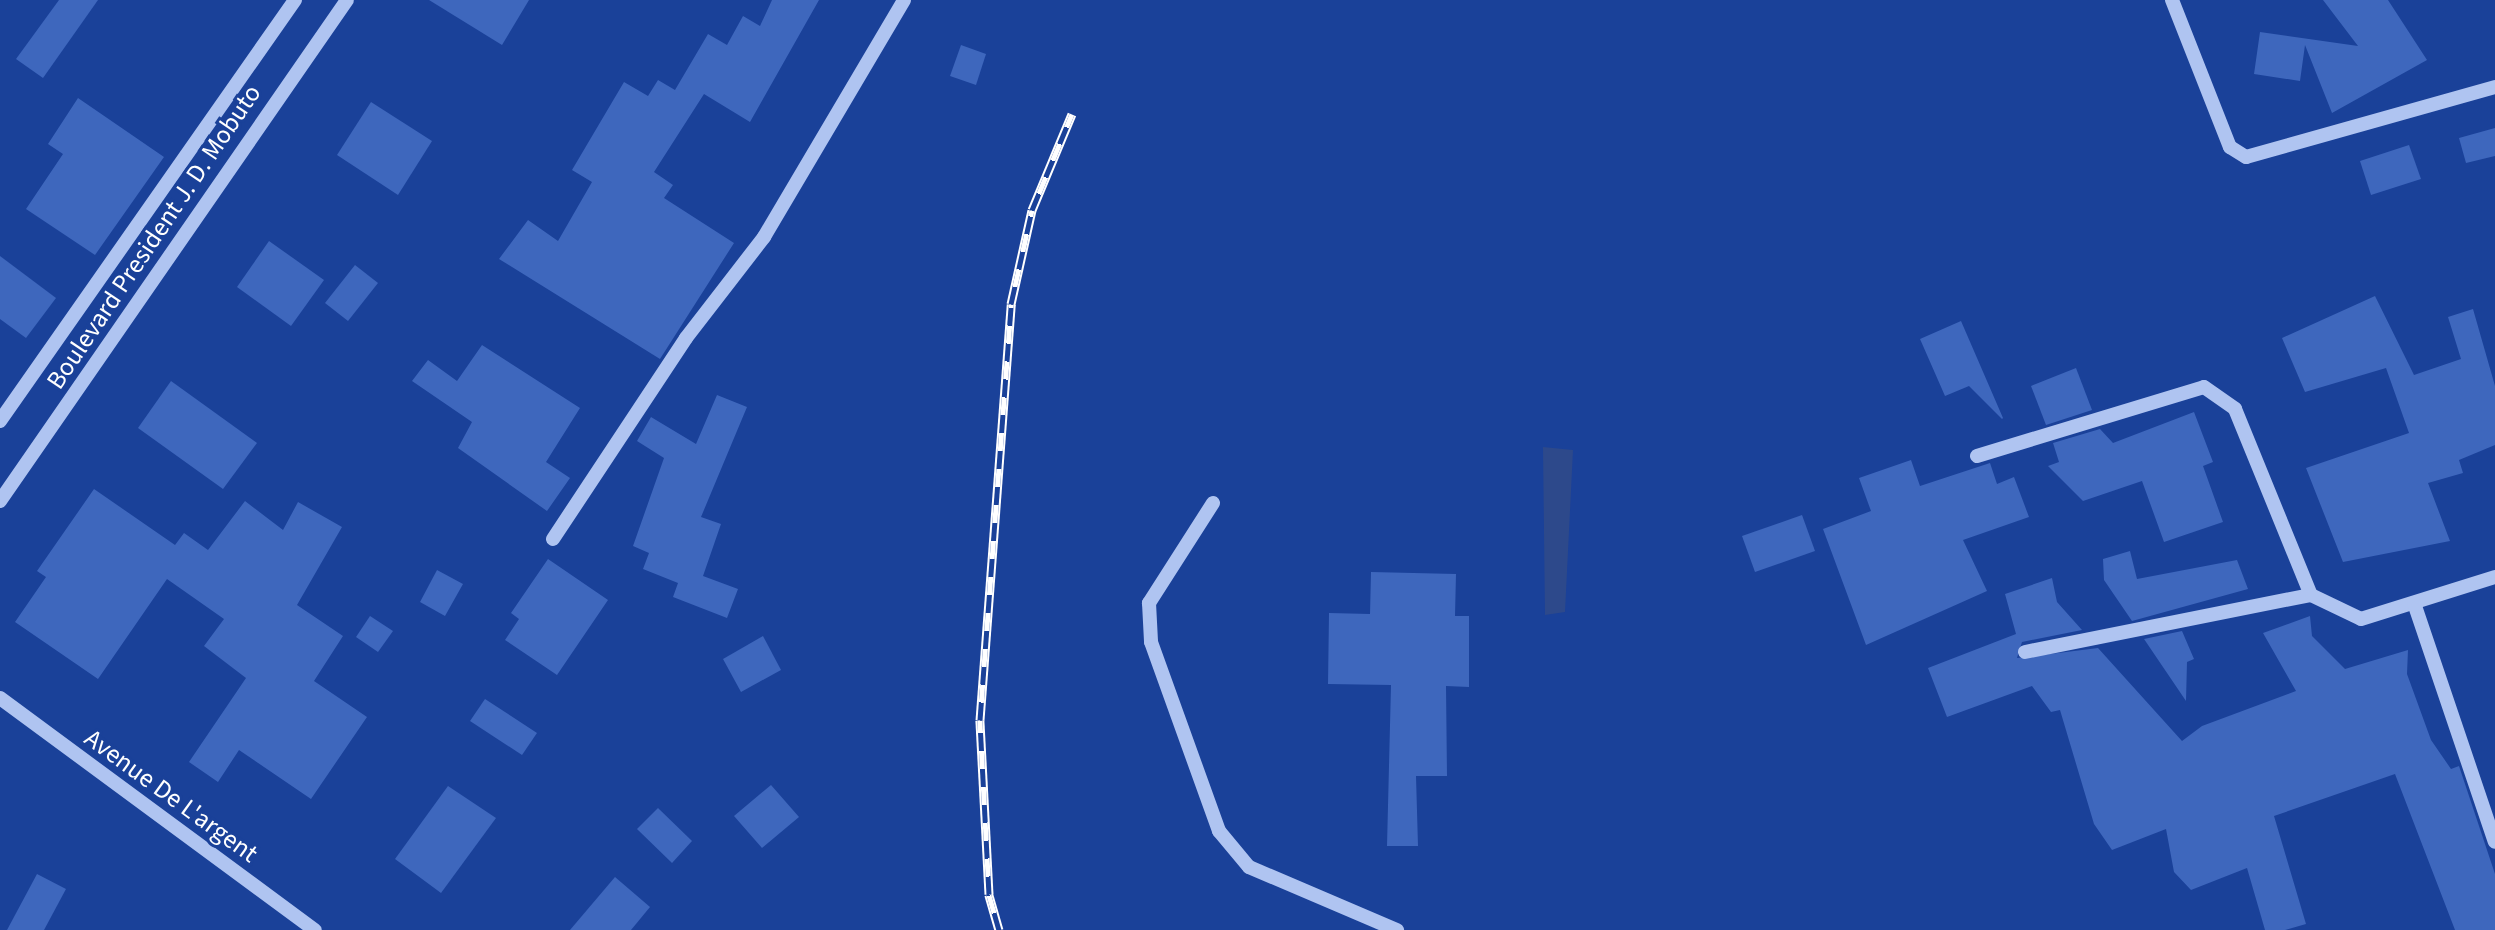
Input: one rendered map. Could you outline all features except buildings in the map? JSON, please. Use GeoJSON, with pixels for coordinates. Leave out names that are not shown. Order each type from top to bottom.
{"type":"FeatureCollection","features":[{"type":"Feature","properties":{"kind":"street","name":"Boulevard President J. D. Mobuto"},"geometry":{"type":"LineString","coordinates":[[0,421],[295,0]]}},
{"type":"Feature","properties":{"kind":"street","name":"Boulevard President J. D. Mobuto"},"geometry":{"type":"LineString","coordinates":[[0,501],[347,0]]}},
{"type":"Feature","properties":{"kind":"street"},"geometry":{"type":"LineString","coordinates":[[553,539],[686,338],[764,237],[904,0]]}},
{"type":"Feature","properties":{"kind":"street"},"geometry":{"type":"LineString","coordinates":[[2172,0],[2230,147],[2246,157],[2263,158],[2495,87]]}},
{"type":"Feature","properties":{"kind":"street"},"geometry":{"type":"LineString","coordinates":[[1977,456],[2204,387],[2235,409],[2311,595]]}},
{"type":"Feature","properties":{"kind":"street"},"geometry":{"type":"LineString","coordinates":[[1213,503],[1149,603],[1151,642],[1219,831],[1249,867],[1397,930]]}},
{"type":"Feature","properties":{"kind":"street"},"geometry":{"type":"LineString","coordinates":[[2025,652],[2311,595],[2361,619],[2495,577]]}},
{"type":"Feature","properties":{"kind":"street"},"geometry":{"type":"LineString","coordinates":[[2414,603],[2495,842]]}},
{"type":"Feature","properties":{"kind":"street","name":"Avenue De L'argent"},"geometry":{"type":"LineString","coordinates":[[0,698],[315,930]]}},
{"type":"Feature","properties":{"kind":"water"},"geometry":{"type":"Polygon","coordinates":[[[1543,447],[1573,450],[1565,612],[1545,615],[1543,447]]]}},
{"type":"Feature","properties":{"kind":"railway"},"geometry":{"type":"LineString","coordinates":[[999,930],[989,894],[980,720],[1011,304],[1032,210],[1072,114]]}}]}
